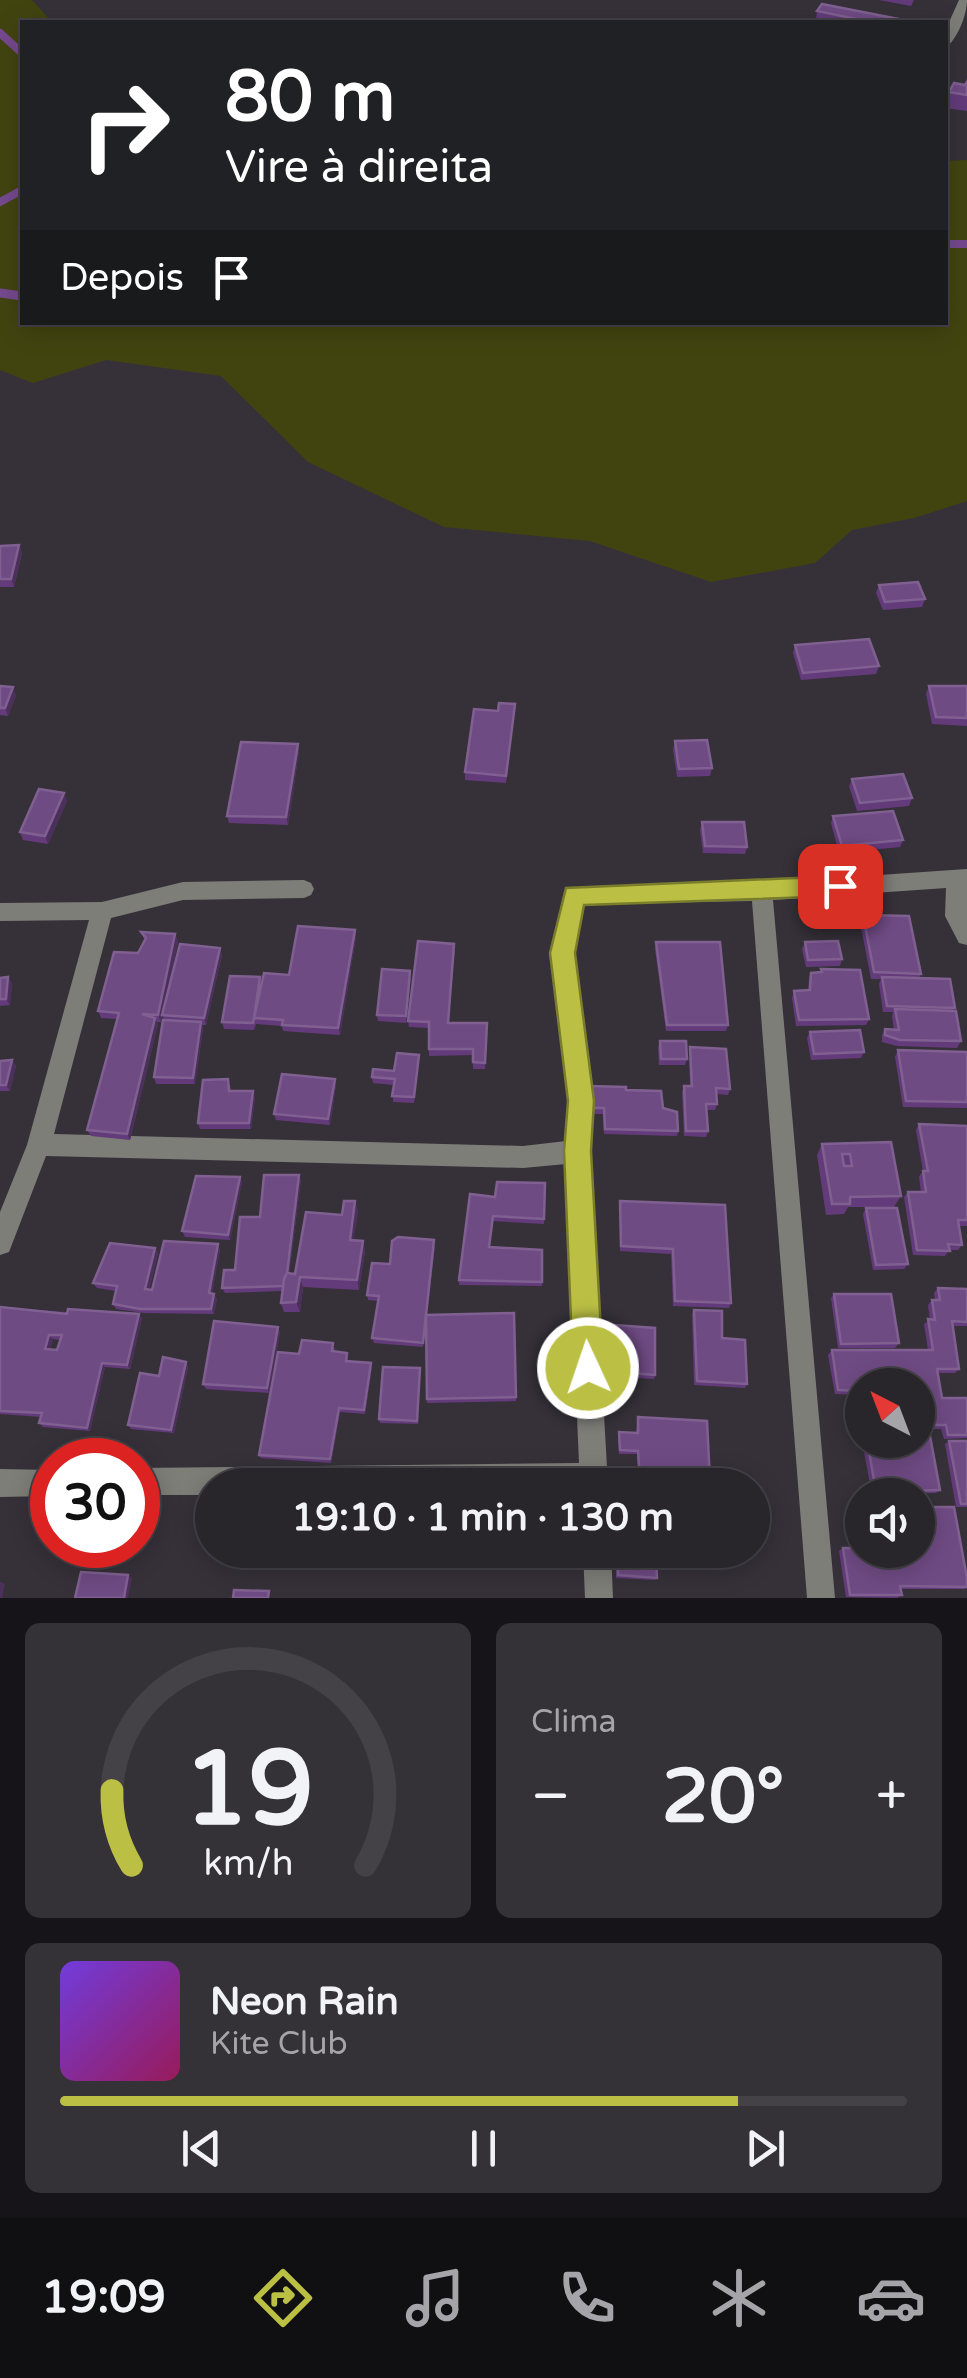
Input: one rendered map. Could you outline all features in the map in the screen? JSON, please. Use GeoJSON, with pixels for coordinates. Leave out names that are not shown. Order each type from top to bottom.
{"type":"FeatureCollection","features":[{"type":"Feature","properties":{"kind":"street"},"geometry":{"type":"LineString","coordinates":[[948,37],[965,0]]}},
{"type":"Feature","properties":{"kind":"street"},"geometry":{"type":"LineString","coordinates":[[593,1468],[577,1151],[581,1101],[563,953],[574,896],[762,892],[961,878],[956,916],[967,936]]}},
{"type":"Feature","properties":{"kind":"street"},"geometry":{"type":"LineString","coordinates":[[0,912],[102,911],[183,891],[304,889]]}},
{"type":"Feature","properties":{"kind":"street"},"geometry":{"type":"LineString","coordinates":[[762,892],[822,1598]]}},
{"type":"Feature","properties":{"kind":"street"},"geometry":{"type":"LineString","coordinates":[[0,1242],[38,1145],[102,911]]}},
{"type":"Feature","properties":{"kind":"street"},"geometry":{"type":"LineString","coordinates":[[38,1145],[523,1158],[577,1151]]}},
{"type":"Feature","properties":{"kind":"street"},"geometry":{"type":"LineString","coordinates":[[160,1482],[195,1482]]}},
{"type":"Feature","properties":{"kind":"street"},"geometry":{"type":"LineString","coordinates":[[0,1483],[30,1483]]}},
{"type":"Feature","properties":{"kind":"street"},"geometry":{"type":"LineString","coordinates":[[598,1568],[599,1598]]}},
{"type":"Feature","properties":{"kind":"shaded area"},"geometry":{"type":"Polygon","coordinates":[[[0,0],[32,0],[50,20],[20,20],[20,325],[948,325],[948,161],[967,160],[967,501],[914,518],[852,530],[815,563],[711,582],[590,541],[444,527],[308,462],[221,376],[106,360],[33,383],[0,370],[0,0]]]}},
{"type":"Feature","properties":{"kind":"building"},"geometry":{"type":"Polygon","coordinates":[[[822,4],[904,20],[861,20],[817,11],[822,4]]]}},
{"type":"Feature","properties":{"kind":"building"},"geometry":{"type":"Polygon","coordinates":[[[967,82],[967,95],[949,92],[954,83],[967,82]]]}},
{"type":"Feature","properties":{"kind":"building"},"geometry":{"type":"Polygon","coordinates":[[[19,545],[11,579],[0,579],[0,546],[19,545]]]}},
{"type":"Feature","properties":{"kind":"building"},"geometry":{"type":"Polygon","coordinates":[[[918,582],[925,599],[885,602],[879,585],[918,582]]]}},
{"type":"Feature","properties":{"kind":"building"},"geometry":{"type":"Polygon","coordinates":[[[869,639],[879,666],[803,673],[795,645],[869,639]]]}},
{"type":"Feature","properties":{"kind":"building"},"geometry":{"type":"Polygon","coordinates":[[[0,686],[13,687],[5,708],[0,708],[0,686]]]}},
{"type":"Feature","properties":{"kind":"building"},"geometry":{"type":"Polygon","coordinates":[[[929,686],[967,686],[967,718],[936,717],[929,686]]]}},
{"type":"Feature","properties":{"kind":"building"},"geometry":{"type":"Polygon","coordinates":[[[499,703],[515,704],[506,776],[465,772],[474,709],[498,711],[499,703]]]}},
{"type":"Feature","properties":{"kind":"building"},"geometry":{"type":"Polygon","coordinates":[[[707,740],[712,768],[679,769],[675,741],[707,740]]]}},
{"type":"Feature","properties":{"kind":"building"},"geometry":{"type":"Polygon","coordinates":[[[241,742],[298,744],[286,817],[227,816],[241,742]]]}},
{"type":"Feature","properties":{"kind":"building"},"geometry":{"type":"Polygon","coordinates":[[[903,774],[912,798],[860,803],[852,779],[903,774]]]}},
{"type":"Feature","properties":{"kind":"building"},"geometry":{"type":"Polygon","coordinates":[[[39,789],[64,793],[45,836],[20,832],[39,789]]]}},
{"type":"Feature","properties":{"kind":"building"},"geometry":{"type":"Polygon","coordinates":[[[893,811],[903,840],[842,846],[833,816],[893,811]]]}},
{"type":"Feature","properties":{"kind":"building"},"geometry":{"type":"Polygon","coordinates":[[[702,822],[744,822],[747,847],[705,846],[702,822]]]}},
{"type":"Feature","properties":{"kind":"building"},"geometry":{"type":"Polygon","coordinates":[[[863,915],[909,916],[921,974],[874,972],[863,915]]]}},
{"type":"Feature","properties":{"kind":"building"},"geometry":{"type":"Polygon","coordinates":[[[298,926],[355,930],[338,1028],[282,1025],[283,1020],[254,1018],[264,973],[289,975],[298,926]]]}},
{"type":"Feature","properties":{"kind":"building"},"geometry":{"type":"Polygon","coordinates":[[[141,932],[175,934],[158,1015],[142,1014],[155,1018],[127,1134],[87,1130],[119,1013],[98,1011],[114,952],[138,953],[146,938],[141,932]]]}},
{"type":"Feature","properties":{"kind":"building"},"geometry":{"type":"Polygon","coordinates":[[[418,941],[454,944],[448,1023],[487,1023],[485,1063],[473,1062],[473,1049],[429,1049],[429,1022],[408,1021],[418,941]]]}},
{"type":"Feature","properties":{"kind":"building"},"geometry":{"type":"Polygon","coordinates":[[[838,941],[842,959],[808,960],[805,942],[838,941]]]}},
{"type":"Feature","properties":{"kind":"building"},"geometry":{"type":"Polygon","coordinates":[[[656,942],[720,942],[728,1025],[667,1025],[656,942]]]}},
{"type":"Feature","properties":{"kind":"building"},"geometry":{"type":"Polygon","coordinates":[[[180,944],[220,948],[204,1018],[162,1015],[180,944]]]}},
{"type":"Feature","properties":{"kind":"building"},"geometry":{"type":"Polygon","coordinates":[[[382,969],[410,971],[406,1016],[377,1015],[382,969]]]}},
{"type":"Feature","properties":{"kind":"building"},"geometry":{"type":"Polygon","coordinates":[[[821,969],[860,970],[869,1019],[799,1020],[794,991],[810,990],[811,973],[822,972],[821,969]]]}},
{"type":"Feature","properties":{"kind":"building"},"geometry":{"type":"Polygon","coordinates":[[[230,976],[260,977],[253,1023],[222,1022],[230,976]]]}},
{"type":"Feature","properties":{"kind":"building"},"geometry":{"type":"Polygon","coordinates":[[[8,977],[6,999],[0,999],[0,978],[8,977]]]}},
{"type":"Feature","properties":{"kind":"building"},"geometry":{"type":"Polygon","coordinates":[[[882,977],[950,979],[955,1008],[887,1006],[882,977]]]}},
{"type":"Feature","properties":{"kind":"building"},"geometry":{"type":"Polygon","coordinates":[[[895,1009],[956,1011],[961,1041],[900,1040],[885,1035],[885,1029],[899,1030],[895,1009]]]}},
{"type":"Feature","properties":{"kind":"building"},"geometry":{"type":"Polygon","coordinates":[[[163,1020],[201,1022],[193,1078],[154,1077],[163,1020]]]}},
{"type":"Feature","properties":{"kind":"building"},"geometry":{"type":"Polygon","coordinates":[[[860,1030],[864,1052],[814,1054],[810,1032],[860,1030]]]}},
{"type":"Feature","properties":{"kind":"building"},"geometry":{"type":"Polygon","coordinates":[[[660,1041],[686,1041],[687,1059],[661,1059],[660,1041]]]}},
{"type":"Feature","properties":{"kind":"building"},"geometry":{"type":"Polygon","coordinates":[[[690,1047],[726,1049],[730,1089],[716,1088],[717,1104],[706,1104],[708,1131],[686,1131],[684,1086],[692,1086],[690,1047]]]}},
{"type":"Feature","properties":{"kind":"building"},"geometry":{"type":"Polygon","coordinates":[[[898,1050],[967,1052],[967,1102],[906,1101],[898,1050]]]}},
{"type":"Feature","properties":{"kind":"building"},"geometry":{"type":"Polygon","coordinates":[[[397,1053],[419,1055],[414,1097],[392,1096],[395,1079],[372,1077],[373,1069],[394,1071],[397,1053]]]}},
{"type":"Feature","properties":{"kind":"building"},"geometry":{"type":"Polygon","coordinates":[[[12,1060],[6,1085],[0,1085],[0,1061],[12,1060]]]}},
{"type":"Feature","properties":{"kind":"building"},"geometry":{"type":"Polygon","coordinates":[[[282,1074],[335,1079],[328,1119],[274,1114],[282,1074]]]}},
{"type":"Feature","properties":{"kind":"building"},"geometry":{"type":"Polygon","coordinates":[[[228,1079],[229,1091],[253,1091],[249,1123],[198,1123],[203,1080],[228,1079]]]}},
{"type":"Feature","properties":{"kind":"building"},"geometry":{"type":"Polygon","coordinates":[[[588,1086],[661,1091],[663,1108],[677,1112],[678,1131],[605,1129],[604,1108],[589,1108],[588,1086]]]}},
{"type":"Feature","properties":{"kind":"building"},"geometry":{"type":"Polygon","coordinates":[[[919,1124],[967,1126],[967,1220],[958,1220],[962,1245],[948,1244],[950,1251],[917,1250],[908,1192],[926,1192],[923,1171],[928,1171],[919,1124]]]}},
{"type":"Feature","properties":{"kind":"building"},"geometry":{"type":"Polygon","coordinates":[[[891,1142],[901,1196],[850,1197],[850,1204],[832,1204],[822,1144],[891,1142]],[[842,1154],[844,1166],[852,1166],[850,1154],[842,1154]]]}},
{"type":"Feature","properties":{"kind":"building"},"geometry":{"type":"Polygon","coordinates":[[[264,1175],[299,1175],[283,1286],[222,1288],[224,1270],[235,1270],[240,1217],[260,1217],[264,1175]]]}},
{"type":"Feature","properties":{"kind":"building"},"geometry":{"type":"Polygon","coordinates":[[[196,1176],[240,1177],[228,1235],[182,1231],[196,1176]]]}},
{"type":"Feature","properties":{"kind":"building"},"geometry":{"type":"Polygon","coordinates":[[[497,1182],[545,1183],[544,1219],[493,1216],[489,1247],[542,1250],[542,1282],[459,1280],[470,1194],[495,1197],[497,1182]]]}},
{"type":"Feature","properties":{"kind":"building"},"geometry":{"type":"Polygon","coordinates":[[[344,1201],[355,1201],[350,1240],[363,1241],[357,1280],[300,1277],[296,1302],[281,1303],[284,1279],[287,1273],[295,1274],[306,1212],[342,1215],[344,1201]]]}},
{"type":"Feature","properties":{"kind":"building"},"geometry":{"type":"Polygon","coordinates":[[[620,1201],[725,1205],[731,1303],[675,1301],[673,1249],[621,1246],[620,1201]]]}},
{"type":"Feature","properties":{"kind":"building"},"geometry":{"type":"Polygon","coordinates":[[[866,1208],[897,1208],[908,1264],[876,1265],[866,1208]]]}},
{"type":"Feature","properties":{"kind":"building"},"geometry":{"type":"Polygon","coordinates":[[[398,1237],[434,1240],[423,1343],[372,1338],[379,1296],[367,1295],[372,1263],[390,1264],[392,1241],[398,1237]]]}},
{"type":"Feature","properties":{"kind":"building"},"geometry":{"type":"Polygon","coordinates":[[[164,1241],[218,1244],[209,1293],[214,1294],[211,1309],[140,1309],[113,1304],[117,1286],[93,1283],[110,1243],[155,1248],[145,1289],[152,1290],[164,1241]]]}},
{"type":"Feature","properties":{"kind":"building"},"geometry":{"type":"Polygon","coordinates":[[[938,1288],[967,1289],[967,1322],[952,1321],[959,1369],[937,1369],[942,1398],[967,1398],[967,1435],[948,1435],[946,1425],[935,1425],[935,1368],[845,1368],[845,1390],[838,1390],[832,1350],[933,1350],[928,1319],[935,1320],[932,1300],[940,1300],[938,1288]]]}},
{"type":"Feature","properties":{"kind":"building"},"geometry":{"type":"Polygon","coordinates":[[[834,1294],[891,1294],[899,1343],[841,1344],[834,1294]]]}},
{"type":"Feature","properties":{"kind":"building"},"geometry":{"type":"Polygon","coordinates":[[[0,1307],[67,1314],[68,1309],[139,1314],[127,1365],[102,1363],[87,1428],[39,1423],[42,1413],[0,1411],[0,1307]],[[49,1335],[45,1349],[57,1350],[62,1335],[49,1335]]]}},
{"type":"Feature","properties":{"kind":"building"},"geometry":{"type":"Polygon","coordinates":[[[694,1310],[722,1311],[722,1338],[745,1340],[747,1384],[697,1381],[694,1310]]]}},
{"type":"Feature","properties":{"kind":"building"},"geometry":{"type":"Polygon","coordinates":[[[514,1313],[516,1397],[427,1399],[426,1315],[514,1313]]]}},
{"type":"Feature","properties":{"kind":"building"},"geometry":{"type":"Polygon","coordinates":[[[214,1321],[278,1327],[267,1388],[203,1384],[214,1321]]]}},
{"type":"Feature","properties":{"kind":"building"},"geometry":{"type":"Polygon","coordinates":[[[600,1324],[655,1328],[655,1375],[600,1371],[600,1324]]]}},
{"type":"Feature","properties":{"kind":"building"},"geometry":{"type":"Polygon","coordinates":[[[302,1340],[333,1343],[332,1351],[347,1353],[346,1361],[371,1363],[364,1410],[339,1408],[330,1459],[259,1455],[278,1352],[299,1354],[302,1340]]]}},
{"type":"Feature","properties":{"kind":"building"},"geometry":{"type":"Polygon","coordinates":[[[163,1357],[186,1362],[171,1430],[128,1425],[140,1373],[159,1376],[163,1357]]]}},
{"type":"Feature","properties":{"kind":"building"},"geometry":{"type":"Polygon","coordinates":[[[383,1367],[420,1368],[417,1421],[379,1419],[383,1367]]]}},
{"type":"Feature","properties":{"kind":"building"},"geometry":{"type":"Polygon","coordinates":[[[638,1417],[707,1421],[709,1468],[639,1468],[638,1451],[620,1450],[619,1432],[638,1433],[638,1417]]]}},
{"type":"Feature","properties":{"kind":"building"},"geometry":{"type":"Polygon","coordinates":[[[949,1441],[967,1441],[967,1504],[961,1504],[949,1441]]]}},
{"type":"Feature","properties":{"kind":"building"},"geometry":{"type":"Polygon","coordinates":[[[870,1458],[934,1458],[940,1490],[935,1490],[935,1478],[874,1478],[870,1458]]]}},
{"type":"Feature","properties":{"kind":"building"},"geometry":{"type":"Polygon","coordinates":[[[935,1507],[954,1507],[967,1587],[900,1586],[902,1595],[850,1595],[846,1568],[935,1568],[935,1507]]]}},
{"type":"Feature","properties":{"kind":"building"},"geometry":{"type":"Polygon","coordinates":[[[618,1568],[657,1568],[657,1578],[618,1575],[618,1568]]]}},
{"type":"Feature","properties":{"kind":"building"},"geometry":{"type":"Polygon","coordinates":[[[81,1572],[128,1575],[124,1598],[75,1598],[81,1572]]]}},
{"type":"Feature","properties":{"kind":"building"},"geometry":{"type":"Polygon","coordinates":[[[234,1590],[269,1591],[268,1598],[233,1598],[234,1590]]]}},
{"type":"Feature","properties":{"kind":"waterway"},"geometry":{"type":"LineString","coordinates":[[0,33],[20,51]]}},
{"type":"Feature","properties":{"kind":"waterway"},"geometry":{"type":"LineString","coordinates":[[0,202],[20,191]]}},
{"type":"Feature","properties":{"kind":"waterway"},"geometry":{"type":"LineString","coordinates":[[948,244],[967,244]]}},
{"type":"Feature","properties":{"kind":"waterway"},"geometry":{"type":"LineString","coordinates":[[0,293],[20,296]]}},
{"type":"Feature","properties":{"kind":"route"},"geometry":{"type":"LineString","coordinates":[[588,1368],[577,1151],[581,1101],[563,953],[574,896],[762,892],[840,886]]}}]}
